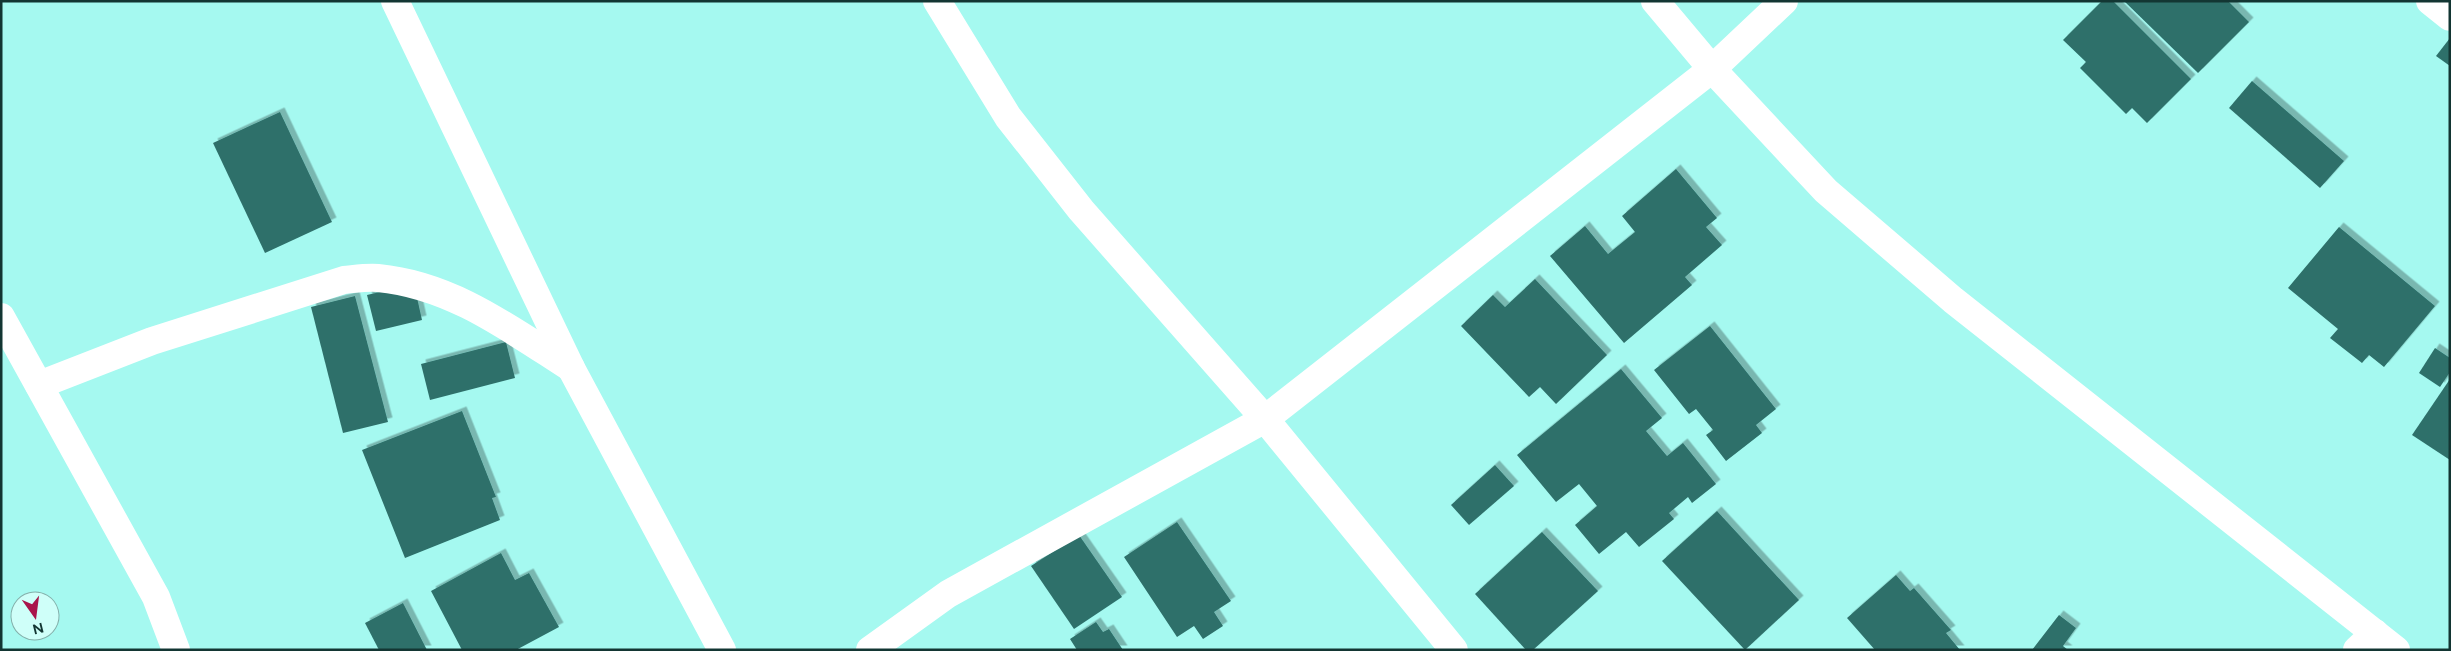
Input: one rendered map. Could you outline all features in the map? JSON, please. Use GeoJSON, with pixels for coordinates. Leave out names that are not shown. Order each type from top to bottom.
{"type":"FeatureCollection","features":[{"type":"Feature","properties":{"kind":"street"},"geometry":{"type":"LineString","coordinates":[[395,1],[571,368],[722,650]]}},
{"type":"Feature","properties":{"kind":"street"},"geometry":{"type":"LineString","coordinates":[[937,1],[1014,125],[1081,210],[1265,419],[1454,650]]}},
{"type":"Feature","properties":{"kind":"street"},"geometry":{"type":"LineString","coordinates":[[1654,1],[1712,69],[1826,191],[1946,294],[2366,641],[2396,650]]}},
{"type":"Feature","properties":{"kind":"street"},"geometry":{"type":"LineString","coordinates":[[870,650],[948,594],[1265,419],[1712,69],[1784,1]]}},
{"type":"Feature","properties":{"kind":"street"},"geometry":{"type":"LineString","coordinates":[[2430,1],[2450,17]]}},
{"type":"Feature","properties":{"kind":"street"},"geometry":{"type":"LineString","coordinates":[[39,385],[152,341],[344,280],[377,278],[435,290],[481,310],[571,368]]}},
{"type":"Feature","properties":{"kind":"street"},"geometry":{"type":"LineString","coordinates":[[1,317],[156,597],[176,650]]}},
{"type":"Feature","properties":{"kind":"building"},"geometry":{"type":"Polygon","coordinates":[[[2102,1],[2113,1],[2191,79],[2147,123],[2132,108],[2126,114],[2080,68],[2086,62],[2063,40],[2102,1]]]}},
{"type":"Feature","properties":{"kind":"building"},"geometry":{"type":"Polygon","coordinates":[[[2124,1],[2228,1],[2249,22],[2198,73],[2124,1]]]}},
{"type":"Feature","properties":{"kind":"building"},"geometry":{"type":"Polygon","coordinates":[[[2450,38],[2450,66],[2436,56],[2450,38]]]}},
{"type":"Feature","properties":{"kind":"building"},"geometry":{"type":"Polygon","coordinates":[[[2252,81],[2344,161],[2320,188],[2229,108],[2252,81]]]}},
{"type":"Feature","properties":{"kind":"building"},"geometry":{"type":"Polygon","coordinates":[[[280,112],[332,222],[265,253],[213,143],[280,112]]]}},
{"type":"Feature","properties":{"kind":"building"},"geometry":{"type":"Polygon","coordinates":[[[1676,169],[1717,218],[1706,227],[1722,245],[1685,277],[1692,285],[1624,343],[1550,256],[1585,226],[1608,254],[1635,232],[1622,216],[1676,169]]]}},
{"type":"Feature","properties":{"kind":"building"},"geometry":{"type":"Polygon","coordinates":[[[2339,227],[2435,306],[2384,367],[2369,355],[2362,363],[2330,338],[2338,329],[2288,288],[2339,227]]]}},
{"type":"Feature","properties":{"kind":"building"},"geometry":{"type":"Polygon","coordinates":[[[1535,279],[1607,355],[1556,404],[1540,387],[1529,397],[1461,326],[1493,295],[1505,307],[1535,279]]]}},
{"type":"Feature","properties":{"kind":"building"},"geometry":{"type":"Polygon","coordinates":[[[414,284],[422,320],[376,331],[367,295],[414,284]]]}},
{"type":"Feature","properties":{"kind":"building"},"geometry":{"type":"Polygon","coordinates":[[[355,296],[388,422],[343,433],[311,307],[355,296]]]}},
{"type":"Feature","properties":{"kind":"building"},"geometry":{"type":"Polygon","coordinates":[[[1710,326],[1776,409],[1756,425],[1762,433],[1726,461],[1706,435],[1713,430],[1696,409],[1689,414],[1654,370],[1710,326]]]}},
{"type":"Feature","properties":{"kind":"building"},"geometry":{"type":"Polygon","coordinates":[[[506,342],[515,378],[430,400],[421,364],[506,342]]]}},
{"type":"Feature","properties":{"kind":"building"},"geometry":{"type":"Polygon","coordinates":[[[2435,348],[2450,358],[2450,372],[2440,387],[2419,373],[2435,348]]]}},
{"type":"Feature","properties":{"kind":"building"},"geometry":{"type":"Polygon","coordinates":[[[1621,369],[1662,418],[1646,431],[1667,456],[1683,443],[1716,484],[1692,503],[1688,497],[1669,513],[1674,519],[1639,547],[1626,532],[1599,554],[1575,525],[1597,506],[1579,484],[1556,502],[1517,455],[1621,369]]]}},
{"type":"Feature","properties":{"kind":"building"},"geometry":{"type":"Polygon","coordinates":[[[2450,379],[2450,460],[2412,435],[2450,379]]]}},
{"type":"Feature","properties":{"kind":"building"},"geometry":{"type":"Polygon","coordinates":[[[462,411],[496,497],[492,498],[500,520],[405,558],[362,450],[462,411]]]}},
{"type":"Feature","properties":{"kind":"building"},"geometry":{"type":"Polygon","coordinates":[[[1495,465],[1514,486],[1469,525],[1451,505],[1495,465]]]}},
{"type":"Feature","properties":{"kind":"building"},"geometry":{"type":"Polygon","coordinates":[[[1717,511],[1799,600],[1745,650],[1662,561],[1717,511]]]}},
{"type":"Feature","properties":{"kind":"building"},"geometry":{"type":"Polygon","coordinates":[[[1177,522],[1231,601],[1214,612],[1223,626],[1203,639],[1194,626],[1177,637],[1124,557],[1177,522]]]}},
{"type":"Feature","properties":{"kind":"building"},"geometry":{"type":"Polygon","coordinates":[[[1542,532],[1598,591],[1533,650],[1526,650],[1475,594],[1542,532]]]}},
{"type":"Feature","properties":{"kind":"building"},"geometry":{"type":"Polygon","coordinates":[[[1079,535],[1122,597],[1074,629],[1031,566],[1079,535]]]}},
{"type":"Feature","properties":{"kind":"building"},"geometry":{"type":"Polygon","coordinates":[[[501,553],[515,580],[529,573],[559,627],[516,650],[462,650],[431,591],[501,553]]]}},
{"type":"Feature","properties":{"kind":"building"},"geometry":{"type":"Polygon","coordinates":[[[1896,575],[1910,591],[1914,588],[1951,630],[1946,633],[1960,650],[1875,650],[1847,618],[1896,575]]]}},
{"type":"Feature","properties":{"kind":"building"},"geometry":{"type":"Polygon","coordinates":[[[403,603],[427,650],[379,650],[365,623],[403,603]]]}},
{"type":"Feature","properties":{"kind":"building"},"geometry":{"type":"Polygon","coordinates":[[[2059,615],[2076,628],[2063,646],[2068,650],[2032,650],[2059,615]]]}},
{"type":"Feature","properties":{"kind":"building"},"geometry":{"type":"Polygon","coordinates":[[[1096,622],[1103,632],[1109,629],[1123,650],[1077,650],[1070,639],[1096,622]]]}}]}
